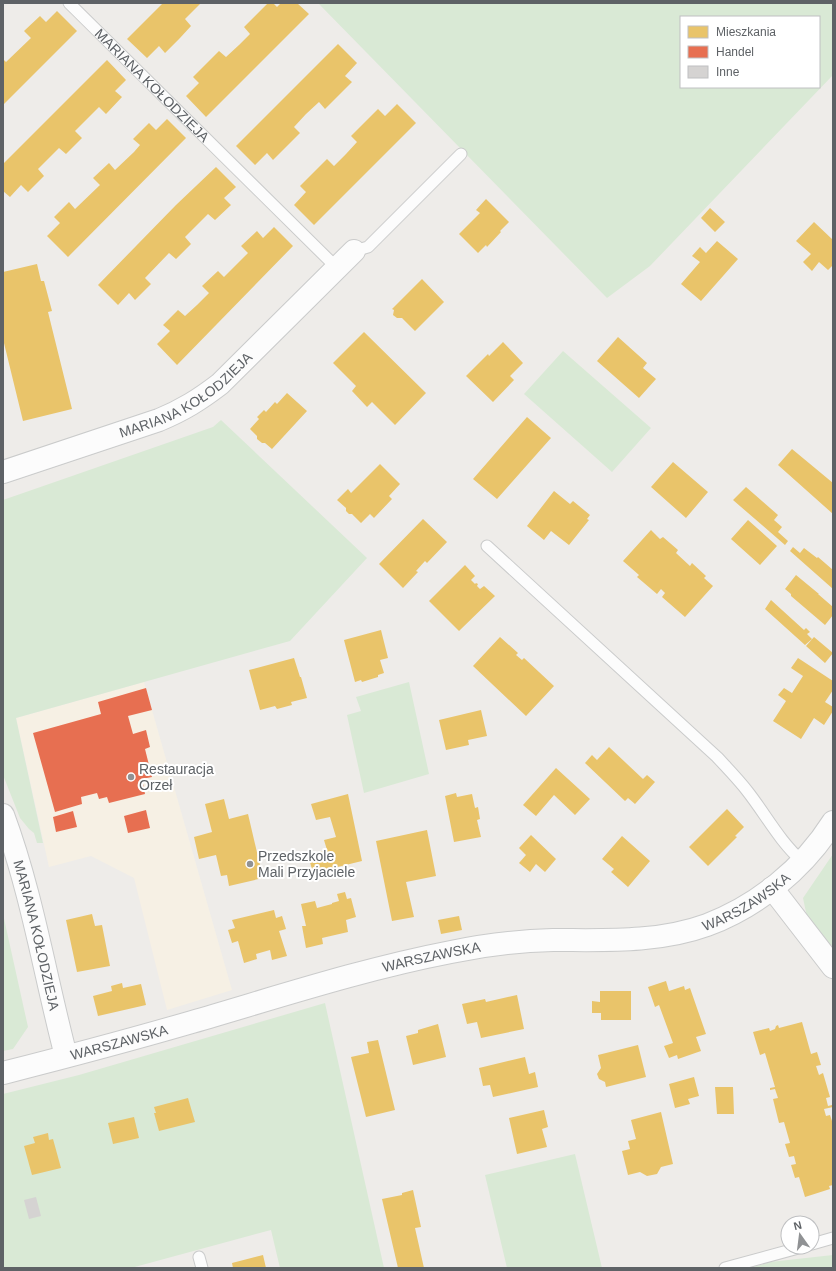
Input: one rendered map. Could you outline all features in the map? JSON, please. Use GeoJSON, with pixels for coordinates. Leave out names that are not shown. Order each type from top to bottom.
{"type":"FeatureCollection","features":[{"type":"Feature","properties":{"kind":"street","name":"MARIANA KOŁODZIEJA"},"geometry":{"type":"LineString","coordinates":[[3,472],[159,420],[184,409],[220,384],[354,251]]}},
{"type":"Feature","properties":{"kind":"street","name":"MARIANA KOŁODZIEJA"},"geometry":{"type":"LineString","coordinates":[[3,815],[12,838],[23,876],[66,1056]]}},
{"type":"Feature","properties":{"kind":"street","name":"WARSZAWSKA"},"geometry":{"type":"LineString","coordinates":[[3,1073],[367,972],[449,952],[485,946],[533,941],[604,941],[640,939],[684,932],[704,926],[745,907],[772,888],[802,861],[833,822]]}},
{"type":"Feature","properties":{"kind":"street"},"geometry":{"type":"LineString","coordinates":[[772,888],[833,967]]}},
{"type":"Feature","properties":{"kind":"lane","name":"MARIANA KOŁODZIEJA"},"geometry":{"type":"LineString","coordinates":[[69,3],[337,268]]}},
{"type":"Feature","properties":{"kind":"lane","name":"MARIANA KOŁODZIEJA"},"geometry":{"type":"LineString","coordinates":[[354,251],[368,247],[460,154]]}},
{"type":"Feature","properties":{"kind":"lane"},"geometry":{"type":"LineString","coordinates":[[487,546],[722,763],[748,792],[791,852],[802,861]]}},
{"type":"Feature","properties":{"kind":"lane"},"geometry":{"type":"LineString","coordinates":[[820,1242],[833,1238]]}},
{"type":"Feature","properties":{"kind":"lane"},"geometry":{"type":"LineString","coordinates":[[725,1268],[780,1253]]}},
{"type":"Feature","properties":{"kind":"lane"},"geometry":{"type":"LineString","coordinates":[[199,1257],[202,1268]]}},
{"type":"Feature","properties":{"kind":"shaded area"},"geometry":{"type":"Polygon","coordinates":[[[144,682],[232,990],[167,1010],[134,878],[91,856],[49,867],[16,718],[144,682]]]}},
{"type":"Feature","properties":{"kind":"green space"},"geometry":{"type":"Polygon","coordinates":[[[318,3],[833,3],[833,75],[650,266],[607,298],[318,3]]]}},
{"type":"Feature","properties":{"kind":"green space"},"geometry":{"type":"Polygon","coordinates":[[[563,351],[651,428],[612,472],[524,394],[563,351]]]}},
{"type":"Feature","properties":{"kind":"green space"},"geometry":{"type":"Polygon","coordinates":[[[221,420],[367,558],[290,641],[16,718],[43,843],[37,843],[34,833],[20,818],[3,775],[3,500],[213,427],[221,420]]]}},
{"type":"Feature","properties":{"kind":"green space"},"geometry":{"type":"Polygon","coordinates":[[[409,682],[429,774],[364,793],[347,715],[361,711],[356,697],[409,682]]]}},
{"type":"Feature","properties":{"kind":"green space"},"geometry":{"type":"Polygon","coordinates":[[[833,854],[833,945],[830,946],[807,917],[803,898],[833,854]]]}},
{"type":"Feature","properties":{"kind":"green space"},"geometry":{"type":"Polygon","coordinates":[[[3,914],[28,1027],[13,1049],[3,1051],[3,914]]]}},
{"type":"Feature","properties":{"kind":"green space"},"geometry":{"type":"Polygon","coordinates":[[[325,1003],[384,1268],[280,1268],[271,1230],[131,1268],[3,1268],[3,1094],[79,1075],[325,1003]]]}},
{"type":"Feature","properties":{"kind":"green space"},"geometry":{"type":"Polygon","coordinates":[[[575,1154],[602,1268],[507,1268],[485,1175],[575,1154]]]}},
{"type":"Feature","properties":{"kind":"green space"},"geometry":{"type":"Polygon","coordinates":[[[833,1255],[833,1268],[750,1268],[770,1262],[833,1255]]]}},
{"type":"Feature","properties":{"kind":"building: Mieszkania"},"geometry":{"type":"Polygon","coordinates":[[[163,3],[201,3],[185,19],[191,26],[180,38],[165,53],[159,46],[147,58],[127,39],[163,3]]]}},
{"type":"Feature","properties":{"kind":"building: Mieszkania"},"geometry":{"type":"Polygon","coordinates":[[[268,3],[273,3],[277,7],[281,3],[297,3],[309,14],[206,117],[186,96],[199,83],[193,77],[219,51],[226,57],[239,45],[250,34],[244,27],[268,3]]]}},
{"type":"Feature","properties":{"kind":"building: Mieszkania"},"geometry":{"type":"Polygon","coordinates":[[[57,11],[77,31],[3,105],[3,59],[6,62],[31,38],[24,31],[40,16],[46,22],[57,11]]]}},
{"type":"Feature","properties":{"kind":"building: Mieszkania"},"geometry":{"type":"Polygon","coordinates":[[[338,44],[357,63],[345,76],[352,82],[325,109],[319,102],[306,114],[294,127],[300,133],[273,160],[267,153],[255,165],[236,146],[338,44]]]}},
{"type":"Feature","properties":{"kind":"building: Mieszkania"},"geometry":{"type":"Polygon","coordinates":[[[107,60],[126,80],[115,91],[122,97],[106,114],[99,107],[75,131],[82,138],[66,154],[59,148],[38,169],[44,176],[28,192],[21,185],[10,197],[3,191],[3,164],[107,60]]]}},
{"type":"Feature","properties":{"kind":"building: Mieszkania"},"geometry":{"type":"Polygon","coordinates":[[[397,104],[416,123],[314,225],[294,205],[306,192],[300,186],[327,159],[334,166],[357,142],[351,136],[378,109],[385,116],[397,104]]]}},
{"type":"Feature","properties":{"kind":"building: Mieszkania"},"geometry":{"type":"Polygon","coordinates":[[[167,119],[186,138],[68,257],[47,236],[60,223],[54,217],[69,202],[75,209],[100,185],[93,178],[109,163],[115,170],[134,152],[140,145],[133,139],[149,123],[156,130],[167,119]]]}},
{"type":"Feature","properties":{"kind":"building: Mieszkania"},"geometry":{"type":"Polygon","coordinates":[[[216,167],[236,187],[224,198],[231,205],[215,220],[208,214],[185,237],[191,244],[176,259],[169,253],[145,278],[151,284],[135,300],[129,293],[118,305],[98,285],[176,205],[216,167]]]}},
{"type":"Feature","properties":{"kind":"building: Mieszkania"},"geometry":{"type":"Polygon","coordinates":[[[486,199],[509,222],[487,247],[486,245],[478,253],[459,234],[480,213],[476,210],[486,199]]]}},
{"type":"Feature","properties":{"kind":"building: Mieszkania"},"geometry":{"type":"Polygon","coordinates":[[[710,208],[725,222],[715,232],[701,218],[710,208]]]}},
{"type":"Feature","properties":{"kind":"building: Mieszkania"},"geometry":{"type":"Polygon","coordinates":[[[814,222],[833,240],[833,265],[828,270],[819,262],[812,271],[803,262],[811,254],[796,241],[814,222]]]}},
{"type":"Feature","properties":{"kind":"building: Mieszkania"},"geometry":{"type":"Polygon","coordinates":[[[274,227],[293,246],[177,365],[157,344],[170,331],[163,325],[178,310],[185,316],[209,293],[202,286],[218,271],[224,277],[248,253],[241,246],[257,231],[263,238],[274,227]]]}},
{"type":"Feature","properties":{"kind":"building: Mieszkania"},"geometry":{"type":"Polygon","coordinates":[[[717,241],[738,259],[701,301],[681,284],[700,262],[692,256],[700,247],[706,253],[717,241]]]}},
{"type":"Feature","properties":{"kind":"building: Mieszkania"},"geometry":{"type":"Polygon","coordinates":[[[37,264],[41,281],[44,281],[52,311],[48,312],[72,409],[23,421],[3,339],[3,272],[37,264]]]}},
{"type":"Feature","properties":{"kind":"building: Mieszkania"},"geometry":{"type":"Polygon","coordinates":[[[422,279],[444,302],[415,331],[402,318],[397,318],[393,315],[394,310],[392,309],[422,279]]]}},
{"type":"Feature","properties":{"kind":"building: Mieszkania"},"geometry":{"type":"Polygon","coordinates":[[[364,332],[426,393],[395,425],[372,402],[367,407],[352,391],[356,386],[333,363],[364,332]]]}},
{"type":"Feature","properties":{"kind":"building: Mieszkania"},"geometry":{"type":"Polygon","coordinates":[[[618,337],[647,363],[643,368],[656,379],[639,398],[597,361],[618,337]]]}},
{"type":"Feature","properties":{"kind":"building: Mieszkania"},"geometry":{"type":"Polygon","coordinates":[[[503,342],[523,363],[510,376],[514,380],[493,402],[466,376],[488,354],[489,356],[503,342]]]}},
{"type":"Feature","properties":{"kind":"building: Mieszkania"},"geometry":{"type":"Polygon","coordinates":[[[287,393],[307,411],[272,449],[257,439],[257,436],[250,429],[259,419],[257,417],[264,410],[266,412],[275,402],[277,404],[287,393]]]}},
{"type":"Feature","properties":{"kind":"building: Mieszkania"},"geometry":{"type":"Polygon","coordinates":[[[527,417],[551,438],[497,499],[473,479],[527,417]]]}},
{"type":"Feature","properties":{"kind":"building: Mieszkania"},"geometry":{"type":"Polygon","coordinates":[[[792,449],[833,483],[833,514],[778,465],[792,449]]]}},
{"type":"Feature","properties":{"kind":"building: Mieszkania"},"geometry":{"type":"Polygon","coordinates":[[[673,462],[708,492],[686,518],[651,487],[673,462]]]}},
{"type":"Feature","properties":{"kind":"building: Mieszkania"},"geometry":{"type":"Polygon","coordinates":[[[380,464],[400,484],[389,496],[392,499],[374,518],[370,514],[361,523],[352,514],[349,514],[346,511],[346,508],[337,500],[348,489],[351,493],[380,464]]]}},
{"type":"Feature","properties":{"kind":"building: Mieszkania"},"geometry":{"type":"Polygon","coordinates":[[[746,487],[778,515],[774,520],[782,527],[778,532],[788,541],[785,545],[733,500],[746,487]]]}},
{"type":"Feature","properties":{"kind":"building: Mieszkania"},"geometry":{"type":"Polygon","coordinates":[[[554,491],[570,504],[573,501],[590,515],[587,519],[589,520],[569,545],[551,531],[544,540],[527,526],[554,491]]]}},
{"type":"Feature","properties":{"kind":"building: Mieszkania"},"geometry":{"type":"Polygon","coordinates":[[[423,519],[447,542],[427,563],[425,561],[416,571],[418,572],[403,588],[379,564],[423,519]]]}},
{"type":"Feature","properties":{"kind":"building: Mieszkania"},"geometry":{"type":"Polygon","coordinates":[[[748,520],[777,546],[760,565],[731,539],[748,520]]]}},
{"type":"Feature","properties":{"kind":"building: Mieszkania"},"geometry":{"type":"Polygon","coordinates":[[[651,530],[660,539],[663,537],[678,550],[676,553],[690,566],[692,563],[706,576],[704,578],[713,586],[685,617],[662,597],[665,593],[661,589],[657,594],[637,577],[639,575],[623,561],[651,530]]]}},
{"type":"Feature","properties":{"kind":"building: Mieszkania"},"geometry":{"type":"Polygon","coordinates":[[[793,547],[800,553],[804,548],[817,558],[818,557],[833,570],[833,589],[790,551],[793,547]]]}},
{"type":"Feature","properties":{"kind":"building: Mieszkania"},"geometry":{"type":"Polygon","coordinates":[[[465,565],[475,576],[471,580],[475,584],[478,584],[477,586],[480,589],[484,586],[495,596],[459,631],[429,601],[465,565]]]}},
{"type":"Feature","properties":{"kind":"building: Mieszkania"},"geometry":{"type":"Polygon","coordinates":[[[796,575],[833,607],[833,615],[825,625],[785,589],[796,575]]]}},
{"type":"Feature","properties":{"kind":"building: Mieszkania"},"geometry":{"type":"Polygon","coordinates":[[[771,600],[804,630],[806,628],[810,632],[807,634],[812,639],[805,645],[765,609],[771,600]]]}},
{"type":"Feature","properties":{"kind":"building: Mieszkania"},"geometry":{"type":"Polygon","coordinates":[[[381,630],[388,658],[380,660],[384,673],[378,675],[378,677],[362,682],[361,680],[355,682],[344,640],[381,630]]]}},
{"type":"Feature","properties":{"kind":"building: Mieszkania"},"geometry":{"type":"Polygon","coordinates":[[[500,637],[518,653],[516,655],[522,660],[524,658],[554,686],[526,716],[473,666],[500,637]]]}},
{"type":"Feature","properties":{"kind":"building: Mieszkania"},"geometry":{"type":"Polygon","coordinates":[[[814,637],[833,653],[825,663],[806,646],[814,637]]]}},
{"type":"Feature","properties":{"kind":"building: Mieszkania"},"geometry":{"type":"Polygon","coordinates":[[[294,658],[307,698],[291,702],[292,705],[277,709],[275,706],[260,710],[249,670],[294,658]]]}},
{"type":"Feature","properties":{"kind":"building: Mieszkania"},"geometry":{"type":"Polygon","coordinates":[[[798,658],[833,681],[833,690],[825,702],[833,707],[833,711],[824,725],[814,718],[801,739],[773,721],[786,701],[778,695],[784,688],[792,693],[803,676],[791,668],[798,658]]]}},
{"type":"Feature","properties":{"kind":"building: Mieszkania"},"geometry":{"type":"Polygon","coordinates":[[[481,710],[487,736],[468,740],[469,745],[446,750],[439,720],[481,710]]]}},
{"type":"Feature","properties":{"kind":"building: Mieszkania"},"geometry":{"type":"Polygon","coordinates":[[[609,747],[643,779],[647,775],[655,782],[635,804],[628,798],[625,801],[585,763],[592,755],[597,760],[609,747]]]}},
{"type":"Feature","properties":{"kind":"building: Mieszkania"},"geometry":{"type":"Polygon","coordinates":[[[556,768],[590,799],[575,815],[554,795],[536,816],[523,805],[556,768]]]}},
{"type":"Feature","properties":{"kind":"building: Mieszkania"},"geometry":{"type":"Polygon","coordinates":[[[456,793],[457,797],[472,794],[475,808],[478,807],[480,819],[477,820],[481,837],[454,842],[445,796],[456,793]]]}},
{"type":"Feature","properties":{"kind":"building: Mieszkania"},"geometry":{"type":"Polygon","coordinates":[[[348,794],[362,861],[313,873],[308,855],[327,850],[324,840],[336,837],[330,817],[316,820],[311,804],[348,794]]]}},
{"type":"Feature","properties":{"kind":"building: Mieszkania"},"geometry":{"type":"Polygon","coordinates":[[[224,799],[229,819],[248,814],[263,878],[229,886],[227,875],[221,876],[216,855],[199,859],[194,837],[212,832],[205,804],[224,799]]]}},
{"type":"Feature","properties":{"kind":"building: Mieszkania"},"geometry":{"type":"Polygon","coordinates":[[[727,809],[744,827],[735,836],[737,837],[708,866],[689,847],[727,809]]]}},
{"type":"Feature","properties":{"kind":"building: Mieszkania"},"geometry":{"type":"Polygon","coordinates":[[[427,830],[436,876],[406,882],[414,917],[392,921],[376,841],[427,830]]]}},
{"type":"Feature","properties":{"kind":"building: Mieszkania"},"geometry":{"type":"Polygon","coordinates":[[[531,835],[556,859],[545,872],[536,864],[530,872],[519,863],[526,855],[519,848],[531,835]]]}},
{"type":"Feature","properties":{"kind":"building: Mieszkania"},"geometry":{"type":"Polygon","coordinates":[[[622,836],[650,861],[628,887],[611,872],[614,869],[602,859],[622,836]]]}},
{"type":"Feature","properties":{"kind":"building: Mieszkania"},"geometry":{"type":"Polygon","coordinates":[[[345,892],[347,899],[351,898],[356,917],[346,920],[348,932],[322,938],[323,944],[306,948],[302,926],[306,926],[301,904],[315,901],[317,908],[332,904],[339,901],[337,894],[345,892]]]}},
{"type":"Feature","properties":{"kind":"building: Mieszkania"},"geometry":{"type":"Polygon","coordinates":[[[274,910],[276,918],[282,916],[286,929],[279,931],[287,956],[272,960],[270,950],[256,954],[257,959],[244,963],[238,941],[232,943],[228,930],[235,928],[232,920],[274,910]]]}},
{"type":"Feature","properties":{"kind":"building: Mieszkania"},"geometry":{"type":"Polygon","coordinates":[[[92,914],[95,926],[102,925],[110,966],[77,972],[66,920],[92,914]]]}},
{"type":"Feature","properties":{"kind":"building: Mieszkania"},"geometry":{"type":"Polygon","coordinates":[[[459,916],[462,930],[441,934],[438,920],[459,916]]]}},
{"type":"Feature","properties":{"kind":"building: Mieszkania"},"geometry":{"type":"Polygon","coordinates":[[[666,981],[669,991],[684,986],[685,990],[690,988],[706,1034],[696,1037],[701,1051],[678,1059],[677,1055],[669,1058],[664,1046],[673,1043],[659,1005],[655,1007],[648,987],[666,981]]]}},
{"type":"Feature","properties":{"kind":"building: Mieszkania"},"geometry":{"type":"Polygon","coordinates":[[[122,983],[123,988],[141,984],[146,1005],[98,1016],[93,996],[112,991],[111,986],[122,983]]]}},
{"type":"Feature","properties":{"kind":"building: Mieszkania"},"geometry":{"type":"Polygon","coordinates":[[[600,991],[631,991],[631,1020],[601,1020],[601,1013],[592,1013],[592,1001],[600,1002],[600,991]]]}},
{"type":"Feature","properties":{"kind":"building: Mieszkania"},"geometry":{"type":"Polygon","coordinates":[[[517,995],[524,1029],[481,1038],[477,1022],[467,1024],[462,1004],[485,999],[486,1002],[517,995]]]}},
{"type":"Feature","properties":{"kind":"building: Mieszkania"},"geometry":{"type":"Polygon","coordinates":[[[802,1022],[811,1054],[817,1052],[821,1065],[816,1066],[819,1075],[823,1073],[830,1097],[826,1098],[828,1106],[832,1105],[833,1107],[824,1109],[826,1116],[830,1115],[833,1124],[833,1185],[829,1186],[830,1189],[805,1197],[799,1177],[795,1178],[791,1165],[796,1164],[794,1156],[789,1157],[785,1144],[790,1143],[784,1122],[779,1123],[773,1099],[778,1098],[775,1089],[770,1090],[770,1088],[775,1087],[765,1053],[760,1055],[753,1032],[769,1028],[770,1031],[775,1029],[778,1025],[779,1028],[802,1022]]]}},
{"type":"Feature","properties":{"kind":"building: Mieszkania"},"geometry":{"type":"Polygon","coordinates":[[[438,1024],[446,1057],[413,1065],[406,1036],[418,1033],[418,1030],[438,1024]]]}},
{"type":"Feature","properties":{"kind":"building: Mieszkania"},"geometry":{"type":"Polygon","coordinates":[[[378,1040],[395,1110],[366,1117],[351,1057],[369,1053],[367,1042],[378,1040]]]}},
{"type":"Feature","properties":{"kind":"building: Mieszkania"},"geometry":{"type":"Polygon","coordinates":[[[638,1045],[646,1077],[606,1087],[605,1082],[599,1079],[597,1074],[601,1068],[598,1055],[638,1045]]]}},
{"type":"Feature","properties":{"kind":"building: Mieszkania"},"geometry":{"type":"Polygon","coordinates":[[[525,1057],[529,1074],[535,1072],[538,1087],[493,1097],[490,1085],[483,1086],[479,1068],[525,1057]]]}},
{"type":"Feature","properties":{"kind":"building: Mieszkania"},"geometry":{"type":"Polygon","coordinates":[[[694,1077],[699,1096],[688,1099],[690,1104],[675,1108],[669,1084],[694,1077]]]}},
{"type":"Feature","properties":{"kind":"building: Mieszkania"},"geometry":{"type":"Polygon","coordinates":[[[715,1087],[733,1087],[734,1114],[717,1114],[715,1087]]]}},
{"type":"Feature","properties":{"kind":"building: Mieszkania"},"geometry":{"type":"Polygon","coordinates":[[[188,1098],[195,1122],[159,1131],[154,1113],[156,1113],[154,1107],[188,1098]]]}},
{"type":"Feature","properties":{"kind":"building: Mieszkania"},"geometry":{"type":"Polygon","coordinates":[[[544,1110],[548,1127],[542,1129],[547,1147],[517,1154],[509,1118],[544,1110]]]}},
{"type":"Feature","properties":{"kind":"building: Mieszkania"},"geometry":{"type":"Polygon","coordinates":[[[661,1112],[673,1164],[661,1167],[657,1174],[647,1176],[640,1172],[628,1175],[622,1151],[630,1149],[628,1141],[636,1139],[631,1120],[661,1112]]]}},
{"type":"Feature","properties":{"kind":"building: Mieszkania"},"geometry":{"type":"Polygon","coordinates":[[[134,1117],[139,1138],[113,1144],[108,1123],[134,1117]]]}},
{"type":"Feature","properties":{"kind":"building: Mieszkania"},"geometry":{"type":"Polygon","coordinates":[[[48,1133],[49,1140],[53,1139],[61,1168],[32,1175],[24,1146],[35,1143],[33,1137],[48,1133]]]}},
{"type":"Feature","properties":{"kind":"building: Mieszkania"},"geometry":{"type":"Polygon","coordinates":[[[413,1190],[421,1227],[415,1228],[424,1268],[398,1268],[382,1199],[402,1195],[402,1193],[413,1190]]]}},
{"type":"Feature","properties":{"kind":"building: Mieszkania"},"geometry":{"type":"Polygon","coordinates":[[[263,1255],[266,1268],[233,1268],[232,1263],[263,1255]]]}},
{"type":"Feature","properties":{"kind":"building: Handel"},"geometry":{"type":"Polygon","coordinates":[[[146,688],[152,710],[128,716],[133,734],[146,730],[150,747],[145,749],[152,777],[142,779],[145,794],[109,803],[107,797],[99,799],[97,793],[81,797],[82,804],[55,812],[33,733],[101,714],[98,702],[146,688]]]}},
{"type":"Feature","properties":{"kind":"building: Handel"},"geometry":{"type":"Polygon","coordinates":[[[146,810],[150,828],[128,833],[124,816],[146,810]]]}},
{"type":"Feature","properties":{"kind":"building: Handel"},"geometry":{"type":"Polygon","coordinates":[[[73,811],[77,827],[56,832],[53,817],[73,811]]]}},
{"type":"Feature","properties":{"kind":"building: Inne"},"geometry":{"type":"Polygon","coordinates":[[[36,1197],[41,1216],[29,1219],[24,1200],[36,1197]]]}},
{"type":"Feature","properties":{"kind":"place","name":"Restauracja Orzeł"},"geometry":{"type":"Point","coordinates":[131,777]}},
{"type":"Feature","properties":{"kind":"place","name":"Przedszkole Mali Przyjaciele"},"geometry":{"type":"Point","coordinates":[250,864]}}]}
